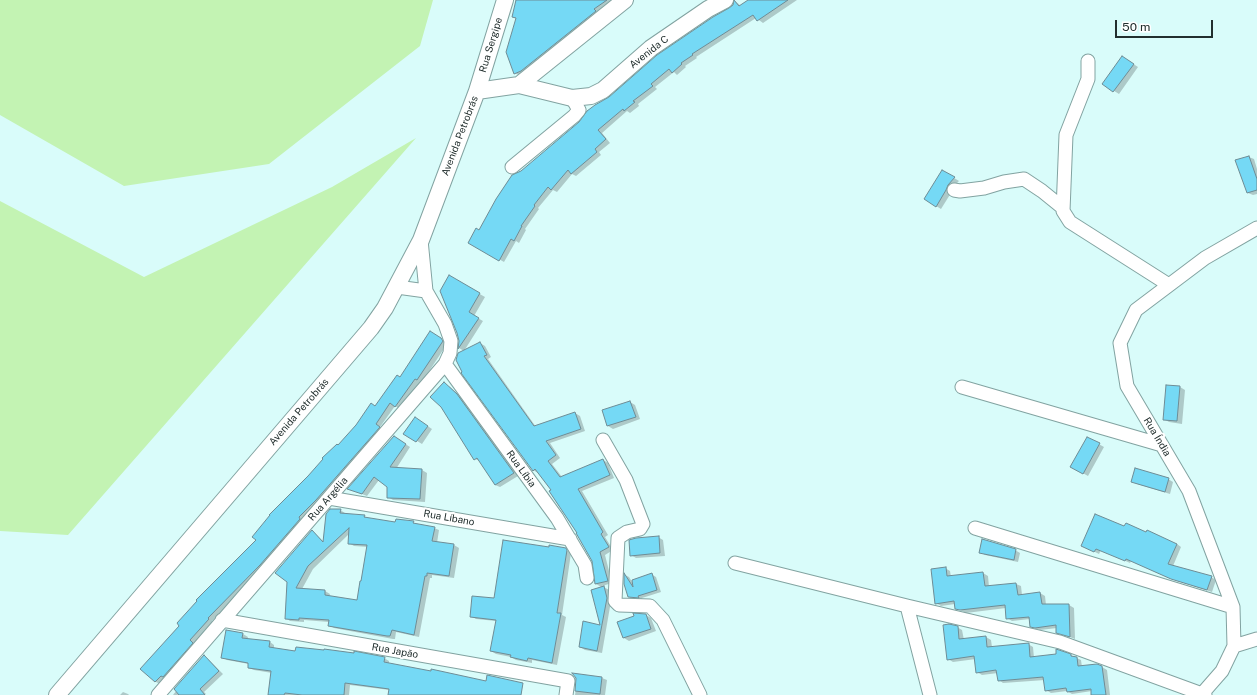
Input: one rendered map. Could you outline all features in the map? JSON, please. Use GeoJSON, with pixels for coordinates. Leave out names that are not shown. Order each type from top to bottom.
{"type":"FeatureCollection","features":[{"type":"Feature","properties":{"kind":"main road","name":"Rua Sergipe"},"geometry":{"type":"LineString","coordinates":[[477,91],[505,0]]}},
{"type":"Feature","properties":{"kind":"main road"},"geometry":{"type":"LineString","coordinates":[[519,85],[625,0]]}},
{"type":"Feature","properties":{"kind":"main road","name":"Avenida C"},"geometry":{"type":"LineString","coordinates":[[477,91],[519,85],[572,98],[591,96],[603,90],[651,48],[708,9],[725,0]]}},
{"type":"Feature","properties":{"kind":"main road","name":"Avenida Petrobrás"},"geometry":{"type":"LineString","coordinates":[[57,695],[372,328],[397,287],[421,240],[477,91]]}},
{"type":"Feature","properties":{"kind":"street"},"geometry":{"type":"LineString","coordinates":[[1088,61],[1088,79],[1066,135],[1063,211],[1070,222],[1169,285]]}},
{"type":"Feature","properties":{"kind":"street"},"geometry":{"type":"LineString","coordinates":[[512,167],[574,116],[579,110],[572,98]]}},
{"type":"Feature","properties":{"kind":"street"},"geometry":{"type":"LineString","coordinates":[[954,190],[960,191],[984,188],[1004,182],[1024,179],[1063,208]]}},
{"type":"Feature","properties":{"kind":"street","name":"Rua Índia"},"geometry":{"type":"LineString","coordinates":[[1203,695],[1222,672],[1234,646],[1233,607],[1189,491],[1127,386],[1120,343],[1136,310],[1205,258],[1257,228]]}},
{"type":"Feature","properties":{"kind":"street","name":"Rua Argélia"},"geometry":{"type":"LineString","coordinates":[[158,695],[445,364],[450,353],[451,341],[445,324],[426,291],[421,240]]}},
{"type":"Feature","properties":{"kind":"street"},"geometry":{"type":"LineString","coordinates":[[397,287],[426,291]]}},
{"type":"Feature","properties":{"kind":"street","name":"Rua Líbia"},"geometry":{"type":"LineString","coordinates":[[445,364],[570,539],[585,565],[587,578]]}},
{"type":"Feature","properties":{"kind":"street"},"geometry":{"type":"LineString","coordinates":[[962,387],[1162,445]]}},
{"type":"Feature","properties":{"kind":"street"},"geometry":{"type":"LineString","coordinates":[[603,440],[626,480],[643,524],[640,529],[627,532],[618,538],[616,601],[619,605],[650,606],[663,620],[700,695]]}},
{"type":"Feature","properties":{"kind":"street","name":"Rua Líbano"},"geometry":{"type":"LineString","coordinates":[[328,498],[570,539]]}},
{"type":"Feature","properties":{"kind":"street"},"geometry":{"type":"LineString","coordinates":[[975,528],[1233,607]]}},
{"type":"Feature","properties":{"kind":"street"},"geometry":{"type":"LineString","coordinates":[[735,563],[1060,642],[1203,695]]}},
{"type":"Feature","properties":{"kind":"street"},"geometry":{"type":"LineString","coordinates":[[907,606],[930,695]]}},
{"type":"Feature","properties":{"kind":"street","name":"Rua Japão"},"geometry":{"type":"LineString","coordinates":[[222,620],[568,681],[566,695]]}},
{"type":"Feature","properties":{"kind":"street"},"geometry":{"type":"LineString","coordinates":[[1234,646],[1257,639]]}},
{"type":"Feature","properties":{"kind":"green space"},"geometry":{"type":"Polygon","coordinates":[[[0,0],[433,0],[420,46],[269,164],[124,186],[0,115],[0,0]]]}},
{"type":"Feature","properties":{"kind":"green space"},"geometry":{"type":"Polygon","coordinates":[[[416,138],[68,535],[0,531],[0,201],[144,277],[332,187],[416,138]]]}},
{"type":"Feature","properties":{"kind":"building"},"geometry":{"type":"Polygon","coordinates":[[[516,0],[607,0],[594,9],[596,11],[521,71],[514,74],[506,52],[516,18],[512,17],[516,0]]]}},
{"type":"Feature","properties":{"kind":"building"},"geometry":{"type":"Polygon","coordinates":[[[734,0],[739,6],[748,0],[788,0],[757,21],[753,15],[692,54],[693,55],[681,63],[682,64],[672,73],[669,69],[651,84],[653,86],[633,101],[635,102],[624,111],[623,109],[598,130],[606,139],[595,149],[597,152],[571,174],[568,170],[551,190],[548,187],[534,205],[535,206],[521,226],[514,241],[511,239],[499,261],[468,243],[476,228],[479,230],[496,199],[512,175],[521,171],[579,122],[587,111],[609,97],[657,55],[713,17],[729,8],[733,5],[734,0]]]}},
{"type":"Feature","properties":{"kind":"building"},"geometry":{"type":"Polygon","coordinates":[[[1122,56],[1134,64],[1113,92],[1102,84],[1122,56]]]}},
{"type":"Feature","properties":{"kind":"building"},"geometry":{"type":"Polygon","coordinates":[[[1249,156],[1257,179],[1257,190],[1247,193],[1235,160],[1249,156]]]}},
{"type":"Feature","properties":{"kind":"building"},"geometry":{"type":"Polygon","coordinates":[[[942,170],[955,177],[948,185],[936,207],[924,199],[942,170]]]}},
{"type":"Feature","properties":{"kind":"building"},"geometry":{"type":"Polygon","coordinates":[[[449,275],[480,293],[469,312],[479,318],[458,349],[459,341],[457,333],[440,291],[449,275]]]}},
{"type":"Feature","properties":{"kind":"building"},"geometry":{"type":"Polygon","coordinates":[[[430,331],[443,341],[417,380],[415,379],[395,407],[390,403],[376,424],[380,427],[316,500],[299,517],[300,519],[260,565],[208,618],[209,619],[190,640],[193,643],[163,677],[161,676],[155,682],[140,669],[179,626],[177,623],[197,601],[196,600],[256,540],[252,537],[269,515],[308,476],[323,459],[322,458],[337,444],[338,445],[356,425],[371,403],[375,406],[397,375],[400,377],[430,331]]]}},
{"type":"Feature","properties":{"kind":"building"},"geometry":{"type":"Polygon","coordinates":[[[480,342],[487,355],[484,356],[534,426],[575,412],[581,429],[546,441],[556,455],[548,461],[560,477],[603,459],[610,475],[578,489],[603,532],[601,534],[609,547],[600,552],[608,581],[595,584],[592,561],[577,533],[549,491],[551,490],[535,469],[533,471],[461,373],[462,372],[456,360],[458,353],[480,342]]]}},
{"type":"Feature","properties":{"kind":"building"},"geometry":{"type":"Polygon","coordinates":[[[444,382],[457,394],[514,473],[495,485],[477,458],[474,460],[441,407],[430,397],[444,382]]]}},
{"type":"Feature","properties":{"kind":"building"},"geometry":{"type":"Polygon","coordinates":[[[1166,385],[1180,386],[1177,421],[1163,420],[1166,385]]]}},
{"type":"Feature","properties":{"kind":"building"},"geometry":{"type":"Polygon","coordinates":[[[630,401],[636,417],[607,426],[602,410],[630,401]]]}},
{"type":"Feature","properties":{"kind":"building"},"geometry":{"type":"Polygon","coordinates":[[[415,417],[428,426],[416,442],[403,434],[415,417]]]}},
{"type":"Feature","properties":{"kind":"building"},"geometry":{"type":"Polygon","coordinates":[[[394,436],[406,444],[390,467],[422,469],[420,499],[387,498],[387,487],[374,477],[362,494],[347,489],[394,436]]]}},
{"type":"Feature","properties":{"kind":"building"},"geometry":{"type":"Polygon","coordinates":[[[1087,437],[1100,443],[1083,474],[1070,467],[1087,437]]]}},
{"type":"Feature","properties":{"kind":"building"},"geometry":{"type":"Polygon","coordinates":[[[1135,468],[1169,478],[1165,492],[1131,482],[1135,468]]]}},
{"type":"Feature","properties":{"kind":"building"},"geometry":{"type":"Polygon","coordinates":[[[330,509],[341,509],[340,513],[365,515],[364,517],[395,522],[396,519],[414,521],[413,523],[435,527],[432,541],[454,544],[449,576],[427,573],[427,576],[425,576],[414,635],[392,630],[390,636],[387,636],[328,626],[329,620],[299,618],[299,620],[285,619],[287,582],[275,573],[312,530],[323,542],[326,514],[330,509]],[[349,528],[308,566],[296,588],[325,590],[325,595],[357,600],[367,545],[348,544],[349,528]]]}},
{"type":"Feature","properties":{"kind":"building"},"geometry":{"type":"Polygon","coordinates":[[[1095,514],[1124,526],[1126,523],[1146,532],[1147,530],[1177,544],[1168,564],[1212,576],[1207,590],[1171,579],[1126,559],[1125,561],[1096,549],[1094,552],[1081,546],[1095,514]]]}},
{"type":"Feature","properties":{"kind":"building"},"geometry":{"type":"Polygon","coordinates":[[[659,536],[660,553],[630,556],[629,540],[659,536]]]}},
{"type":"Feature","properties":{"kind":"building"},"geometry":{"type":"Polygon","coordinates":[[[982,539],[1016,549],[1014,560],[979,553],[982,539]]]}},
{"type":"Feature","properties":{"kind":"building"},"geometry":{"type":"Polygon","coordinates":[[[503,540],[549,547],[549,545],[566,548],[567,550],[557,613],[561,613],[552,663],[528,658],[527,661],[510,657],[511,655],[490,651],[496,620],[470,617],[472,596],[494,598],[503,540]]]}},
{"type":"Feature","properties":{"kind":"building"},"geometry":{"type":"Polygon","coordinates":[[[946,567],[947,576],[983,572],[985,586],[1016,583],[1018,595],[1040,592],[1042,604],[1069,604],[1070,637],[1056,633],[1056,625],[1035,628],[1030,627],[1029,617],[1006,619],[1005,605],[960,610],[955,609],[954,601],[935,604],[931,569],[946,567]]]}},
{"type":"Feature","properties":{"kind":"building"},"geometry":{"type":"Polygon","coordinates":[[[624,573],[633,587],[632,580],[652,573],[657,590],[638,596],[639,598],[628,597],[624,584],[624,573]]]}},
{"type":"Feature","properties":{"kind":"building"},"geometry":{"type":"Polygon","coordinates":[[[604,586],[607,598],[597,651],[579,647],[583,621],[600,625],[591,590],[604,586]]]}},
{"type":"Feature","properties":{"kind":"building"},"geometry":{"type":"Polygon","coordinates":[[[633,613],[646,614],[651,629],[623,638],[617,622],[634,616],[633,613]]]}},
{"type":"Feature","properties":{"kind":"building"},"geometry":{"type":"Polygon","coordinates":[[[949,624],[958,626],[959,639],[986,636],[987,647],[1029,643],[1030,657],[1056,654],[1056,649],[1071,654],[1071,656],[1077,657],[1078,666],[1097,664],[1102,666],[1106,695],[1091,695],[1091,689],[1067,692],[1066,688],[1045,691],[1043,677],[998,681],[996,670],[976,673],[974,656],[947,660],[943,625],[949,624]]]}},
{"type":"Feature","properties":{"kind":"building"},"geometry":{"type":"Polygon","coordinates":[[[226,630],[243,633],[242,638],[270,641],[269,647],[295,651],[296,647],[354,653],[354,651],[385,657],[384,662],[431,671],[431,669],[486,681],[487,675],[523,683],[521,695],[388,695],[389,689],[345,683],[344,695],[302,695],[285,693],[284,695],[268,695],[271,671],[248,668],[248,663],[221,658],[226,630]]]}},
{"type":"Feature","properties":{"kind":"building"},"geometry":{"type":"Polygon","coordinates":[[[204,655],[219,671],[200,689],[205,695],[179,695],[174,689],[204,655]]]}},
{"type":"Feature","properties":{"kind":"building"},"geometry":{"type":"Polygon","coordinates":[[[572,673],[602,677],[600,694],[575,691],[576,678],[572,673]]]}}]}
